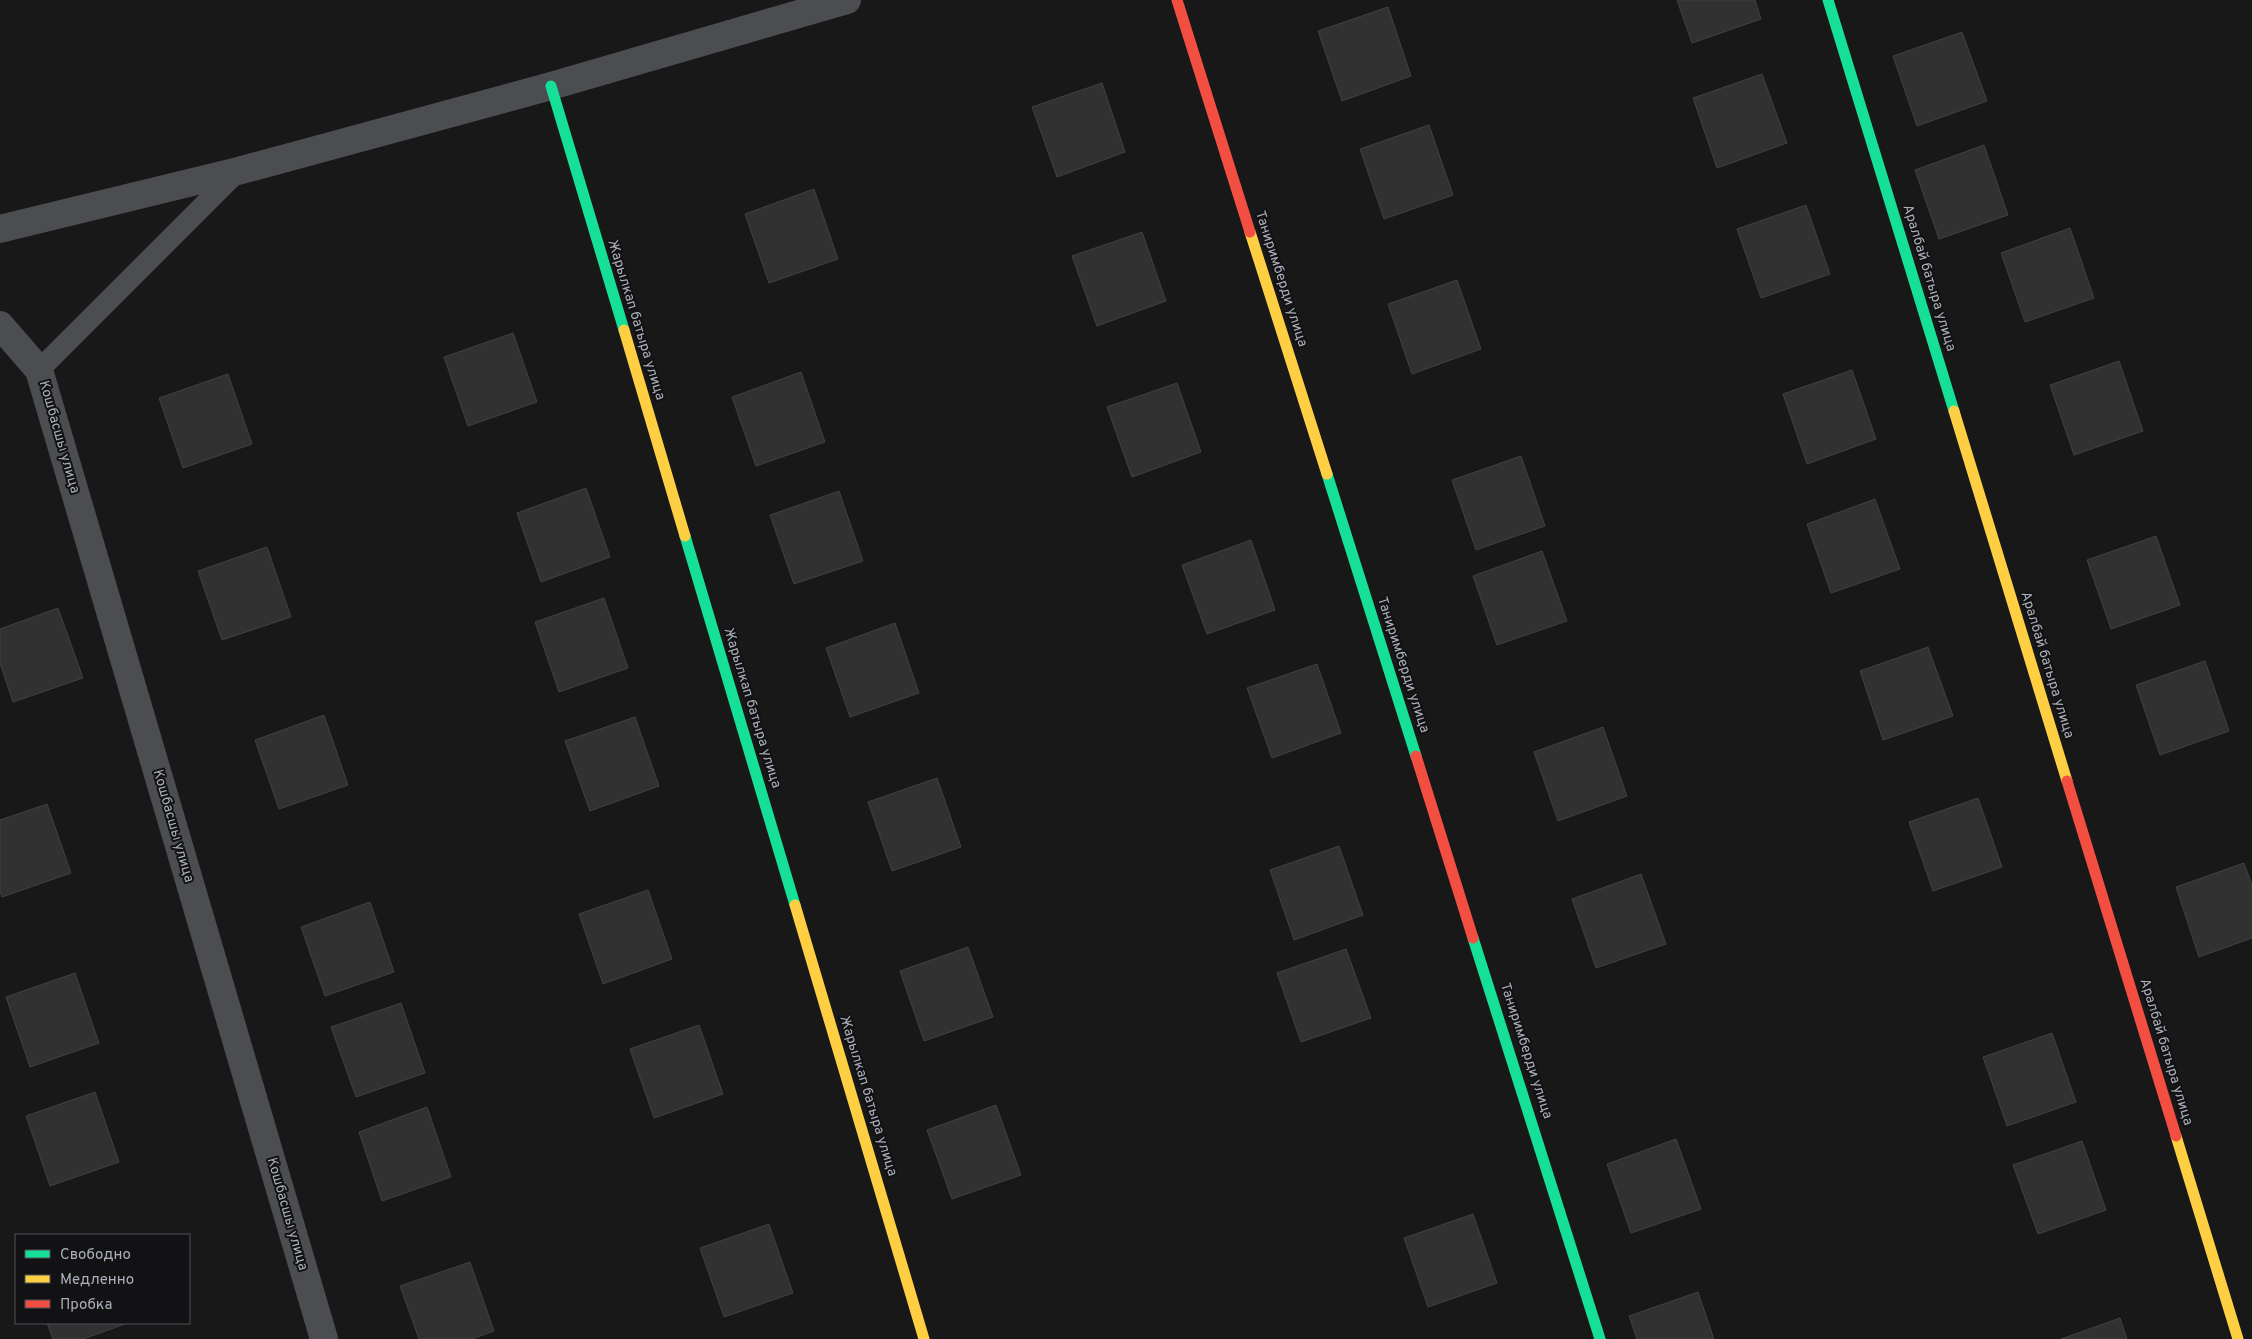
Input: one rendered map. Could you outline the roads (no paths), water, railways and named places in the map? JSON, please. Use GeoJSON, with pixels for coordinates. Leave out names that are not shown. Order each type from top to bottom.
{"type":"FeatureCollection","features":[{"type":"Feature","properties":{"kind":"street"},"geometry":{"type":"LineString","coordinates":[[0,230],[238,171],[550,86],[847,0]]}},
{"type":"Feature","properties":{"kind":"street","name":"Таниримберди улица"},"geometry":{"type":"LineString","coordinates":[[1177,0],[1600,1339]]}},
{"type":"Feature","properties":{"kind":"street","name":"Аралбай батыра улица"},"geometry":{"type":"LineString","coordinates":[[1828,0],[2238,1339]]}},
{"type":"Feature","properties":{"kind":"street","name":"Жарылкап батыра улица"},"geometry":{"type":"LineString","coordinates":[[550,86],[924,1339]]}},
{"type":"Feature","properties":{"kind":"street","name":"Кошбасшы улица"},"geometry":{"type":"LineString","coordinates":[[0,324],[39,370],[324,1339]]}},
{"type":"Feature","properties":{"kind":"lane"},"geometry":{"type":"LineString","coordinates":[[39,370],[238,171]]}}]}
